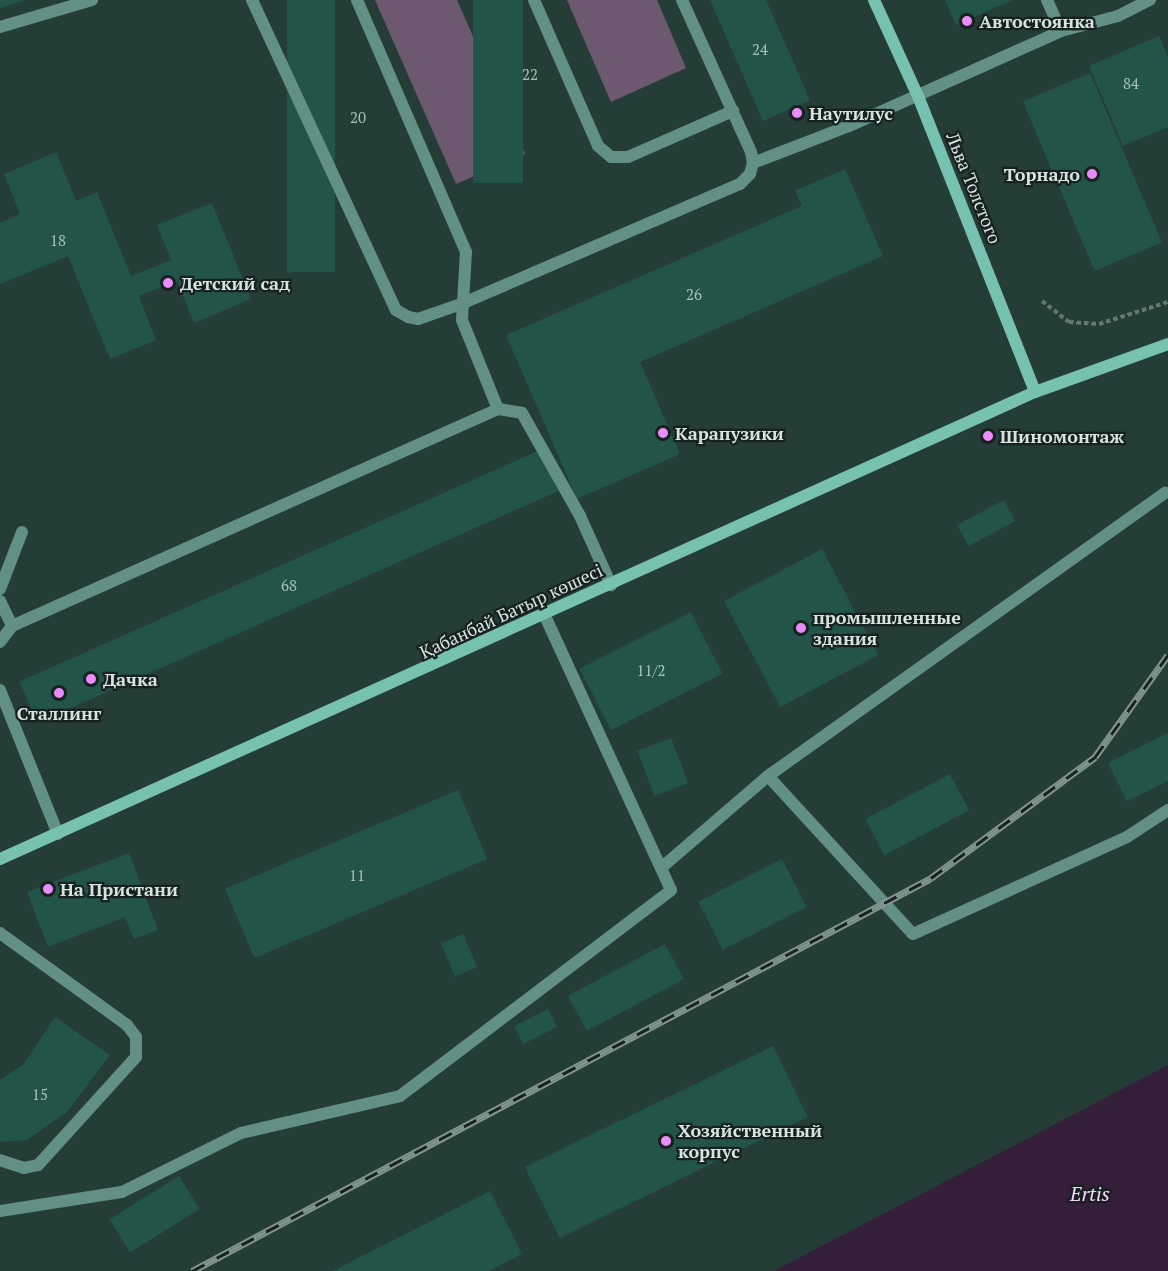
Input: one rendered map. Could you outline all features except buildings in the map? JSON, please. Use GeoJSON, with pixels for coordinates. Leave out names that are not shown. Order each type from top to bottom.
{"type":"FeatureCollection","features":[{"type":"Feature","properties":{"kind":"main road","name":"Льва Толстого"},"geometry":{"type":"LineString","coordinates":[[874,0],[918,96],[1035,392]]}},
{"type":"Feature","properties":{"kind":"main road","name":"Қабанбай Батыр көшесі"},"geometry":{"type":"LineString","coordinates":[[0,859],[545,616],[1035,392],[1168,344]]}},
{"type":"Feature","properties":{"kind":"street"},"geometry":{"type":"LineString","coordinates":[[0,27],[92,0]]}},
{"type":"Feature","properties":{"kind":"street"},"geometry":{"type":"LineString","coordinates":[[252,0],[396,310],[418,319],[461,304],[740,184],[750,174],[753,164],[733,111],[682,0]]}},
{"type":"Feature","properties":{"kind":"street"},"geometry":{"type":"LineString","coordinates":[[357,0],[466,252],[468,266],[461,304],[462,320],[498,409]]}},
{"type":"Feature","properties":{"kind":"street"},"geometry":{"type":"LineString","coordinates":[[534,0],[598,146],[611,157],[628,157],[733,111]]}},
{"type":"Feature","properties":{"kind":"street"},"geometry":{"type":"LineString","coordinates":[[1047,0],[1061,31]]}},
{"type":"Feature","properties":{"kind":"street"},"geometry":{"type":"LineString","coordinates":[[753,164],[918,96],[1061,31],[1118,16],[1150,0]]}},
{"type":"Feature","properties":{"kind":"street"},"geometry":{"type":"LineString","coordinates":[[0,642],[12,626],[498,409],[522,413],[580,516],[611,585]]}},
{"type":"Feature","properties":{"kind":"street"},"geometry":{"type":"LineString","coordinates":[[661,867],[768,776],[1165,493]]}},
{"type":"Feature","properties":{"kind":"street"},"geometry":{"type":"LineString","coordinates":[[0,589],[22,532]]}},
{"type":"Feature","properties":{"kind":"street"},"geometry":{"type":"LineString","coordinates":[[0,601],[12,626]]}},
{"type":"Feature","properties":{"kind":"street"},"geometry":{"type":"LineString","coordinates":[[0,1211],[122,1192],[241,1134],[400,1096],[672,890],[545,616]]}},
{"type":"Feature","properties":{"kind":"street"},"geometry":{"type":"LineString","coordinates":[[0,690],[58,834]]}},
{"type":"Feature","properties":{"kind":"street"},"geometry":{"type":"LineString","coordinates":[[768,776],[913,934],[1127,837],[1168,810]]}},
{"type":"Feature","properties":{"kind":"street"},"geometry":{"type":"LineString","coordinates":[[0,933],[127,1025],[135,1037],[136,1057],[38,1165],[24,1168],[0,1160]]}},
{"type":"Feature","properties":{"kind":"path"},"geometry":{"type":"LineString","coordinates":[[1042,301],[1069,322],[1099,324],[1168,302]]}},
{"type":"Feature","properties":{"kind":"shaded area"},"geometry":{"type":"Polygon","coordinates":[[[375,0],[457,0],[525,154],[456,184],[375,0]]]}},
{"type":"Feature","properties":{"kind":"shaded area"},"geometry":{"type":"Polygon","coordinates":[[[567,0],[657,0],[686,68],[611,102],[567,0]]]}},
{"type":"Feature","properties":{"kind":"water","name":"Ertis"},"geometry":{"type":"Polygon","coordinates":[[[1168,1065],[1168,1271],[774,1271],[1168,1065]]]}},
{"type":"Feature","properties":{"kind":"railway"},"geometry":{"type":"LineString","coordinates":[[192,1271],[931,878],[1095,757],[1168,655]]}},
{"type":"Feature","properties":{"kind":"place","name":"Автостоянка"},"geometry":{"type":"Point","coordinates":[967,21]}},
{"type":"Feature","properties":{"kind":"place","name":"Наутилус"},"geometry":{"type":"Point","coordinates":[797,113]}},
{"type":"Feature","properties":{"kind":"place","name":"Торнадо"},"geometry":{"type":"Point","coordinates":[1092,174]}},
{"type":"Feature","properties":{"kind":"place","name":"Детский сад"},"geometry":{"type":"Point","coordinates":[168,283]}},
{"type":"Feature","properties":{"kind":"place","name":"Карапузики"},"geometry":{"type":"Point","coordinates":[663,433]}},
{"type":"Feature","properties":{"kind":"place","name":"Шиномонтаж"},"geometry":{"type":"Point","coordinates":[988,436]}},
{"type":"Feature","properties":{"kind":"place","name":"промышленные здания"},"geometry":{"type":"Point","coordinates":[801,628]}},
{"type":"Feature","properties":{"kind":"place","name":"Дачка"},"geometry":{"type":"Point","coordinates":[91,679]}},
{"type":"Feature","properties":{"kind":"place","name":"Сталлинг"},"geometry":{"type":"Point","coordinates":[59,693]}},
{"type":"Feature","properties":{"kind":"place","name":"На Пристани"},"geometry":{"type":"Point","coordinates":[48,889]}},
{"type":"Feature","properties":{"kind":"place","name":"Хозяйственный корпус"},"geometry":{"type":"Point","coordinates":[666,1141]}}]}
